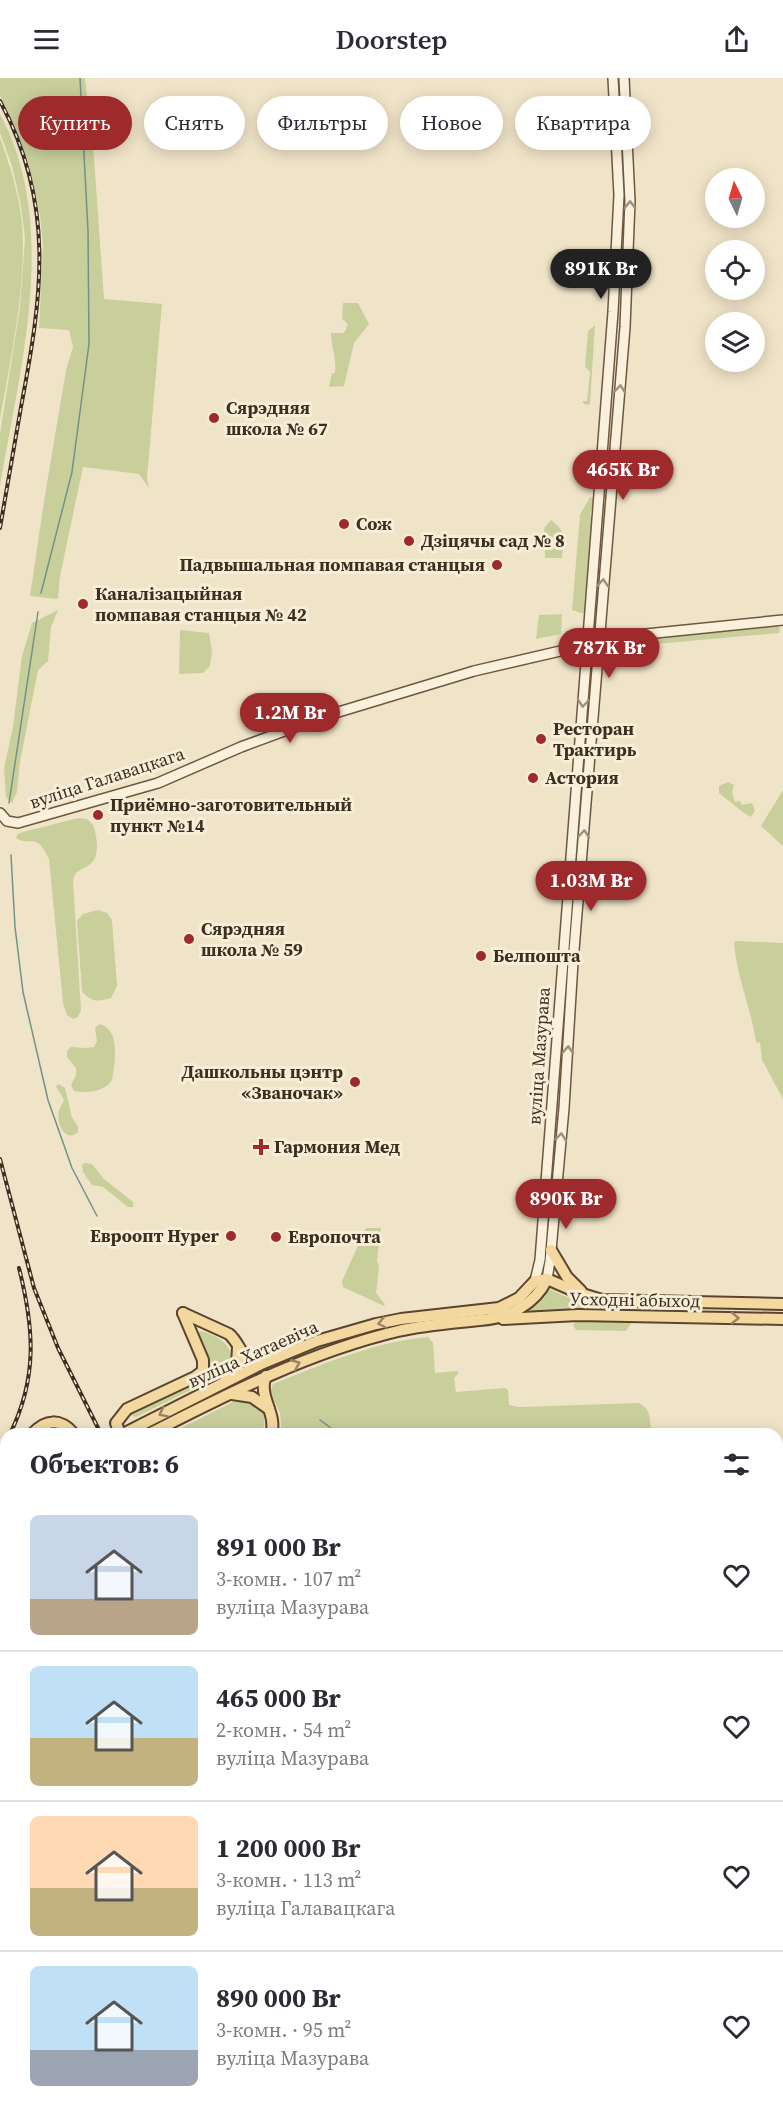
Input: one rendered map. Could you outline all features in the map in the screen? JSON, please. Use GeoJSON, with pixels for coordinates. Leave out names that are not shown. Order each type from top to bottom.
{"type":"FeatureCollection","features":[{"type":"Feature","properties":{"kind":"main road","name":"вуліца Мазурава"},"geometry":{"type":"LineString","coordinates":[[535,1281],[540,1260],[612,325],[619,195],[613,78]]}},
{"type":"Feature","properties":{"kind":"main road","name":"вуліца Мазурава"},"geometry":{"type":"LineString","coordinates":[[547,1279],[564,1108],[573,962],[625,327],[630,201],[624,78]]}},
{"type":"Feature","properties":{"kind":"main road"},"geometry":{"type":"LineString","coordinates":[[612,325],[625,327]]}},
{"type":"Feature","properties":{"kind":"main road","name":"вуліца Галавацкага"},"geometry":{"type":"LineString","coordinates":[[0,813],[7,822],[18,823],[107,799],[158,783],[241,747],[322,717],[474,671],[636,635],[783,620]]}},
{"type":"Feature","properties":{"kind":"main road"},"geometry":{"type":"LineString","coordinates":[[543,1207],[554,1208]]}},
{"type":"Feature","properties":{"kind":"main road"},"geometry":{"type":"LineString","coordinates":[[551,1250],[567,1277],[588,1297]]}},
{"type":"Feature","properties":{"kind":"main road"},"geometry":{"type":"LineString","coordinates":[[535,1281],[547,1279]]}},
{"type":"Feature","properties":{"kind":"main road","name":"вуліца Хатаевіча"},"geometry":{"type":"LineString","coordinates":[[161,1428],[266,1376],[323,1353],[400,1330],[488,1320],[509,1314],[523,1307],[537,1295],[547,1279]]}},
{"type":"Feature","properties":{"kind":"main road","name":"Усходні абыход"},"geometry":{"type":"LineString","coordinates":[[547,1279],[588,1297],[612,1300],[783,1304]]}},
{"type":"Feature","properties":{"kind":"main road","name":"вуліца Хатаевіча"},"geometry":{"type":"LineString","coordinates":[[133,1428],[259,1365],[318,1341],[376,1324],[422,1316],[499,1308],[519,1298],[535,1281]]}},
{"type":"Feature","properties":{"kind":"main road"},"geometry":{"type":"LineString","coordinates":[[656,1301],[656,1316]]}},
{"type":"Feature","properties":{"kind":"main road"},"geometry":{"type":"LineString","coordinates":[[118,1428],[116,1424],[127,1409],[203,1371],[203,1360],[183,1313],[229,1334],[248,1360],[259,1365]]}},
{"type":"Feature","properties":{"kind":"main road","name":"Усходні абыход"},"geometry":{"type":"LineString","coordinates":[[488,1320],[578,1316],[783,1319]]}},
{"type":"Feature","properties":{"kind":"main road"},"geometry":{"type":"LineString","coordinates":[[223,1382],[237,1364],[238,1347]]}},
{"type":"Feature","properties":{"kind":"main road"},"geometry":{"type":"LineString","coordinates":[[266,1376],[264,1390],[272,1428]]}},
{"type":"Feature","properties":{"kind":"main road"},"geometry":{"type":"LineString","coordinates":[[229,1394],[252,1397],[270,1410]]}},
{"type":"Feature","properties":{"kind":"main road"},"geometry":{"type":"LineString","coordinates":[[38,1428],[50,1422],[61,1424],[66,1428]]}},
{"type":"Feature","properties":{"kind":"green space"},"geometry":{"type":"Polygon","coordinates":[[[0,78],[85,78],[87,96],[18,96],[18,136],[0,96],[0,78]]]}},
{"type":"Feature","properties":{"kind":"green space"},"geometry":{"type":"Polygon","coordinates":[[[0,114],[18,157],[28,203],[32,250],[25,346],[0,486],[0,434],[20,307],[25,238],[12,166],[0,133],[0,114]]]}},
{"type":"Feature","properties":{"kind":"green space"},"geometry":{"type":"Polygon","coordinates":[[[0,138],[19,201],[23,246],[17,321],[0,419],[0,138]]]}},
{"type":"Feature","properties":{"kind":"green space"},"geometry":{"type":"Polygon","coordinates":[[[23,150],[93,150],[104,299],[162,304],[147,478],[149,488],[139,474],[83,467],[60,576],[58,599],[30,596],[66,370],[73,347],[69,330],[39,328],[43,246],[40,215],[23,150]]]}},
{"type":"Feature","properties":{"kind":"green space"},"geometry":{"type":"Polygon","coordinates":[[[343,303],[358,303],[369,324],[354,343],[344,386],[329,387],[332,373],[335,373],[331,333],[344,333],[348,324],[342,319],[343,303]]]}},
{"type":"Feature","properties":{"kind":"green space"},"geometry":{"type":"Polygon","coordinates":[[[595,325],[590,404],[587,405],[583,401],[587,401],[590,372],[585,367],[588,331],[595,325]]]}},
{"type":"Feature","properties":{"kind":"green space"},"geometry":{"type":"Polygon","coordinates":[[[590,497],[596,499],[595,509],[591,510],[590,515],[593,519],[585,614],[572,610],[580,515],[590,497]]]}},
{"type":"Feature","properties":{"kind":"green space"},"geometry":{"type":"Polygon","coordinates":[[[551,520],[564,537],[562,558],[545,558],[544,528],[551,520]]]}},
{"type":"Feature","properties":{"kind":"green space"},"geometry":{"type":"Polygon","coordinates":[[[58,610],[51,627],[48,661],[38,670],[20,762],[17,792],[12,803],[6,797],[4,768],[13,727],[22,656],[32,623],[58,610]]]}},
{"type":"Feature","properties":{"kind":"green space"},"geometry":{"type":"Polygon","coordinates":[[[562,614],[561,634],[536,639],[539,615],[562,614]]]}},
{"type":"Feature","properties":{"kind":"green space"},"geometry":{"type":"Polygon","coordinates":[[[778,626],[779,633],[612,648],[641,640],[778,626]]]}},
{"type":"Feature","properties":{"kind":"green space"},"geometry":{"type":"Polygon","coordinates":[[[180,630],[209,633],[212,651],[210,666],[203,673],[179,674],[180,630]]]}},
{"type":"Feature","properties":{"kind":"green space"},"geometry":{"type":"Polygon","coordinates":[[[728,782],[734,785],[732,792],[735,802],[740,801],[742,805],[752,803],[755,811],[751,817],[719,793],[719,786],[728,782]]]}},
{"type":"Feature","properties":{"kind":"green space"},"geometry":{"type":"Polygon","coordinates":[[[783,790],[783,846],[761,826],[783,790]]]}},
{"type":"Feature","properties":{"kind":"green space"},"geometry":{"type":"Polygon","coordinates":[[[78,818],[87,819],[93,825],[97,852],[93,861],[77,873],[73,881],[81,1010],[78,1017],[73,1019],[67,1015],[63,1003],[49,859],[36,842],[21,841],[16,838],[23,832],[78,818]]]}},
{"type":"Feature","properties":{"kind":"green space"},"geometry":{"type":"Polygon","coordinates":[[[98,910],[107,913],[112,920],[117,986],[111,998],[99,1000],[89,998],[82,992],[77,921],[83,914],[98,910]]]}},
{"type":"Feature","properties":{"kind":"green space"},"geometry":{"type":"Polygon","coordinates":[[[736,941],[783,943],[783,1099],[762,1060],[760,1043],[756,1042],[738,968],[734,943],[736,941]]]}},
{"type":"Feature","properties":{"kind":"green space"},"geometry":{"type":"Polygon","coordinates":[[[100,1024],[107,1027],[114,1040],[112,1080],[105,1087],[95,1091],[74,1091],[71,1085],[76,1075],[76,1068],[67,1057],[67,1051],[71,1047],[94,1047],[97,1041],[95,1028],[100,1024]]]}},
{"type":"Feature","properties":{"kind":"green space"},"geometry":{"type":"Polygon","coordinates":[[[58,1084],[65,1088],[72,1117],[78,1127],[78,1132],[73,1135],[65,1133],[60,1125],[58,1115],[64,1101],[56,1087],[58,1084]]]}},
{"type":"Feature","properties":{"kind":"green space"},"geometry":{"type":"Polygon","coordinates":[[[92,1164],[104,1179],[133,1202],[133,1207],[128,1207],[103,1187],[92,1185],[83,1172],[82,1165],[92,1164]]]}},
{"type":"Feature","properties":{"kind":"green space"},"geometry":{"type":"Polygon","coordinates":[[[366,1228],[381,1228],[376,1293],[385,1304],[384,1306],[343,1287],[342,1281],[366,1228]]]}},
{"type":"Feature","properties":{"kind":"green space"},"geometry":{"type":"Polygon","coordinates":[[[547,1288],[587,1306],[639,1309],[532,1314],[529,1309],[547,1288]]]}},
{"type":"Feature","properties":{"kind":"green space"},"geometry":{"type":"Polygon","coordinates":[[[576,1321],[632,1322],[626,1331],[576,1330],[573,1325],[576,1321]]]}},
{"type":"Feature","properties":{"kind":"green space"},"geometry":{"type":"Polygon","coordinates":[[[201,1331],[218,1338],[229,1349],[230,1362],[225,1369],[217,1377],[136,1417],[129,1415],[199,1378],[197,1333],[201,1331]]]}},
{"type":"Feature","properties":{"kind":"green space"},"geometry":{"type":"Polygon","coordinates":[[[428,1337],[433,1343],[435,1373],[458,1371],[454,1378],[456,1392],[505,1388],[508,1390],[509,1405],[519,1407],[639,1403],[648,1411],[651,1428],[281,1428],[280,1413],[270,1392],[273,1384],[329,1362],[409,1339],[428,1337]]]}},
{"type":"Feature","properties":{"kind":"green space"},"geometry":{"type":"Polygon","coordinates":[[[237,1400],[256,1406],[263,1414],[264,1420],[263,1428],[181,1428],[237,1400]]]}},
{"type":"Feature","properties":{"kind":"waterway"},"geometry":{"type":"LineString","coordinates":[[41,593],[72,472],[89,344],[88,231],[80,78]]}},
{"type":"Feature","properties":{"kind":"waterway"},"geometry":{"type":"LineString","coordinates":[[9,803],[38,612]]}},
{"type":"Feature","properties":{"kind":"waterway"},"geometry":{"type":"LineString","coordinates":[[11,855],[15,927],[23,992],[48,1100],[72,1168],[97,1216]]}},
{"type":"Feature","properties":{"kind":"waterway"},"geometry":{"type":"LineString","coordinates":[[320,1420],[331,1428]]}},
{"type":"Feature","properties":{"kind":"railway"},"geometry":{"type":"LineString","coordinates":[[0,101],[18,139],[30,177],[37,214],[39,251],[34,327],[0,528]]}},
{"type":"Feature","properties":{"kind":"railway"},"geometry":{"type":"LineString","coordinates":[[0,1159],[34,1288],[58,1348],[98,1428]]}},
{"type":"Feature","properties":{"kind":"railway"},"geometry":{"type":"LineString","coordinates":[[13,1428],[25,1392],[31,1352],[28,1311],[19,1268]]}},
{"type":"Feature","properties":{"kind":"place","name":"Сярэдняя школа № 67"},"geometry":{"type":"Point","coordinates":[214,418]}},
{"type":"Feature","properties":{"kind":"place","name":"Сож"},"geometry":{"type":"Point","coordinates":[344,524]}},
{"type":"Feature","properties":{"kind":"place","name":"Дзіцячы сад № 8"},"geometry":{"type":"Point","coordinates":[409,541]}},
{"type":"Feature","properties":{"kind":"place","name":"Падвышальная помпавая станцыя"},"geometry":{"type":"Point","coordinates":[497,565]}},
{"type":"Feature","properties":{"kind":"place","name":"Каналізацыйная помпавая станцыя № 42"},"geometry":{"type":"Point","coordinates":[83,604]}},
{"type":"Feature","properties":{"kind":"place","name":"Ресторан Трактирь"},"geometry":{"type":"Point","coordinates":[541,739]}},
{"type":"Feature","properties":{"kind":"place","name":"Астория"},"geometry":{"type":"Point","coordinates":[533,778]}},
{"type":"Feature","properties":{"kind":"place","name":"Приёмно-заготовительный пункт №14"},"geometry":{"type":"Point","coordinates":[98,815]}},
{"type":"Feature","properties":{"kind":"place","name":"Сярэдняя школа № 59"},"geometry":{"type":"Point","coordinates":[189,939]}},
{"type":"Feature","properties":{"kind":"place","name":"Белпошта"},"geometry":{"type":"Point","coordinates":[481,956]}},
{"type":"Feature","properties":{"kind":"place","name":"Дашкольны цэнтр «Званочак»"},"geometry":{"type":"Point","coordinates":[355,1082]}},
{"type":"Feature","properties":{"kind":"place","name":"Гармония Мед"},"geometry":{"type":"Point","coordinates":[261,1147]}},
{"type":"Feature","properties":{"kind":"place","name":"Евроопт Hyper"},"geometry":{"type":"Point","coordinates":[231,1236]}},
{"type":"Feature","properties":{"kind":"place","name":"Европочта"},"geometry":{"type":"Point","coordinates":[276,1237]}}]}
